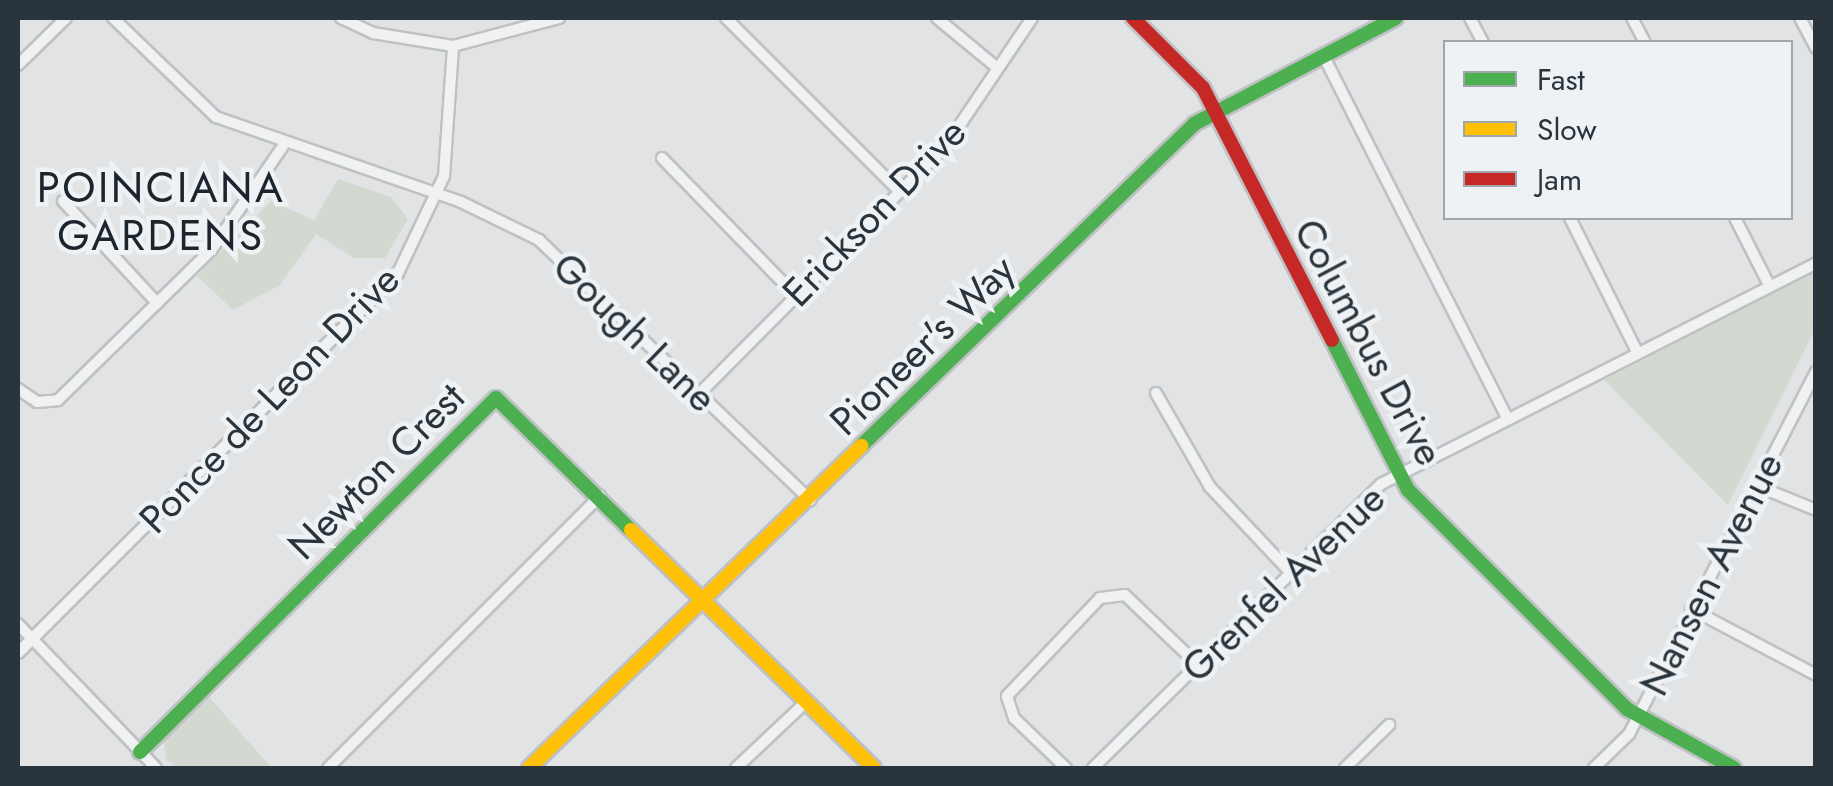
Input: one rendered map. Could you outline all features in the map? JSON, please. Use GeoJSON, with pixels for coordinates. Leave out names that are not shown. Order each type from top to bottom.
{"type":"FeatureCollection","features":[{"type":"Feature","properties":{"kind":"street"},"geometry":{"type":"LineString","coordinates":[[18,65],[66,18]]}},
{"type":"Feature","properties":{"kind":"street","name":"Gough Lane"},"geometry":{"type":"LineString","coordinates":[[113,18],[216,116],[284,146],[438,196],[539,240],[810,500]]}},
{"type":"Feature","properties":{"kind":"street"},"geometry":{"type":"LineString","coordinates":[[341,18],[373,33],[453,46],[559,18]]}},
{"type":"Feature","properties":{"kind":"street"},"geometry":{"type":"LineString","coordinates":[[726,18],[899,191]]}},
{"type":"Feature","properties":{"kind":"street"},"geometry":{"type":"LineString","coordinates":[[938,18],[995,66]]}},
{"type":"Feature","properties":{"kind":"street","name":"Erickson Drive"},"geometry":{"type":"LineString","coordinates":[[699,394],[947,144],[995,66],[1032,18]]}},
{"type":"Feature","properties":{"kind":"street","name":"Columbus Drive"},"geometry":{"type":"LineString","coordinates":[[1133,18],[1214,111],[1399,474],[1638,717],[1734,768]]}},
{"type":"Feature","properties":{"kind":"street","name":"Pioneer's Way"},"geometry":{"type":"LineString","coordinates":[[529,768],[1214,111],[1396,18]]}},
{"type":"Feature","properties":{"kind":"street"},"geometry":{"type":"LineString","coordinates":[[1470,18],[1482,40]]}},
{"type":"Feature","properties":{"kind":"street"},"geometry":{"type":"LineString","coordinates":[[1632,18],[1644,40]]}},
{"type":"Feature","properties":{"kind":"street"},"geometry":{"type":"LineString","coordinates":[[1800,18],[1816,48]]}},
{"type":"Feature","properties":{"kind":"street","name":"Ponce de Leon Drive"},"geometry":{"type":"LineString","coordinates":[[18,652],[398,273],[438,196],[450,145],[453,46]]}},
{"type":"Feature","properties":{"kind":"street"},"geometry":{"type":"LineString","coordinates":[[1324,55],[1508,418]]}},
{"type":"Feature","properties":{"kind":"street"},"geometry":{"type":"LineString","coordinates":[[18,389],[37,402],[58,400],[212,250],[284,146]]}},
{"type":"Feature","properties":{"kind":"street"},"geometry":{"type":"LineString","coordinates":[[662,158],[795,295]]}},
{"type":"Feature","properties":{"kind":"street"},"geometry":{"type":"LineString","coordinates":[[63,202],[157,303]]}},
{"type":"Feature","properties":{"kind":"street"},"geometry":{"type":"LineString","coordinates":[[1571,220],[1637,352]]}},
{"type":"Feature","properties":{"kind":"street"},"geometry":{"type":"LineString","coordinates":[[1736,220],[1770,285]]}},
{"type":"Feature","properties":{"kind":"street","name":"Grenfel Avenue"},"geometry":{"type":"LineString","coordinates":[[1093,768],[1291,573],[1399,474],[1816,263]]}},
{"type":"Feature","properties":{"kind":"street","name":"Nansen Avenue"},"geometry":{"type":"LineString","coordinates":[[1594,768],[1638,717],[1816,371]]}},
{"type":"Feature","properties":{"kind":"street"},"geometry":{"type":"LineString","coordinates":[[1156,393],[1210,486],[1291,573]]}},
{"type":"Feature","properties":{"kind":"street","name":"Newton Crest"},"geometry":{"type":"LineString","coordinates":[[140,752],[496,398],[704,596],[874,768]]}},
{"type":"Feature","properties":{"kind":"street"},"geometry":{"type":"LineString","coordinates":[[1755,485],[1816,510]]}},
{"type":"Feature","properties":{"kind":"street"},"geometry":{"type":"LineString","coordinates":[[328,768],[600,496]]}},
{"type":"Feature","properties":{"kind":"street"},"geometry":{"type":"LineString","coordinates":[[1066,768],[1014,718],[1007,696],[1100,598],[1124,594],[1197,664]]}},
{"type":"Feature","properties":{"kind":"street"},"geometry":{"type":"LineString","coordinates":[[1691,610],[1816,675]]}},
{"type":"Feature","properties":{"kind":"street"},"geometry":{"type":"LineString","coordinates":[[18,624],[156,768]]}},
{"type":"Feature","properties":{"kind":"street"},"geometry":{"type":"LineString","coordinates":[[736,768],[806,702]]}},
{"type":"Feature","properties":{"kind":"street"},"geometry":{"type":"LineString","coordinates":[[1346,768],[1389,725]]}},
{"type":"Feature","properties":{"kind":"shaded area"},"geometry":{"type":"Polygon","coordinates":[[[338,179],[391,197],[408,219],[385,258],[354,258],[316,234],[280,285],[233,310],[197,276],[271,201],[314,220],[338,179]]]}},
{"type":"Feature","properties":{"kind":"shaded area"},"geometry":{"type":"Polygon","coordinates":[[[1815,272],[1815,329],[1728,505],[1604,380],[1815,272]]]}},
{"type":"Feature","properties":{"kind":"shaded area"},"geometry":{"type":"Polygon","coordinates":[[[209,697],[272,768],[176,768],[166,759],[164,740],[209,697]]]}},
{"type":"Feature","properties":{"kind":"traffic: fast"},"geometry":{"type":"LineString","coordinates":[[861,446],[1194,124],[1396,18]]}},
{"type":"Feature","properties":{"kind":"traffic: fast"},"geometry":{"type":"LineString","coordinates":[[1332,340],[1408,490],[1627,709],[1734,768]]}},
{"type":"Feature","properties":{"kind":"traffic: fast"},"geometry":{"type":"LineString","coordinates":[[140,752],[496,398],[631,530]]}},
{"type":"Feature","properties":{"kind":"traffic: slow"},"geometry":{"type":"LineString","coordinates":[[529,768],[861,446]]}},
{"type":"Feature","properties":{"kind":"traffic: slow"},"geometry":{"type":"LineString","coordinates":[[631,530],[874,768]]}},
{"type":"Feature","properties":{"kind":"traffic: jam"},"geometry":{"type":"LineString","coordinates":[[1133,18],[1203,88],[1332,340]]}},
{"type":"Feature","properties":{"kind":"district","name":"POINCIANA GARDENS"},"geometry":{"type":"Point","coordinates":[161,212]}}]}
